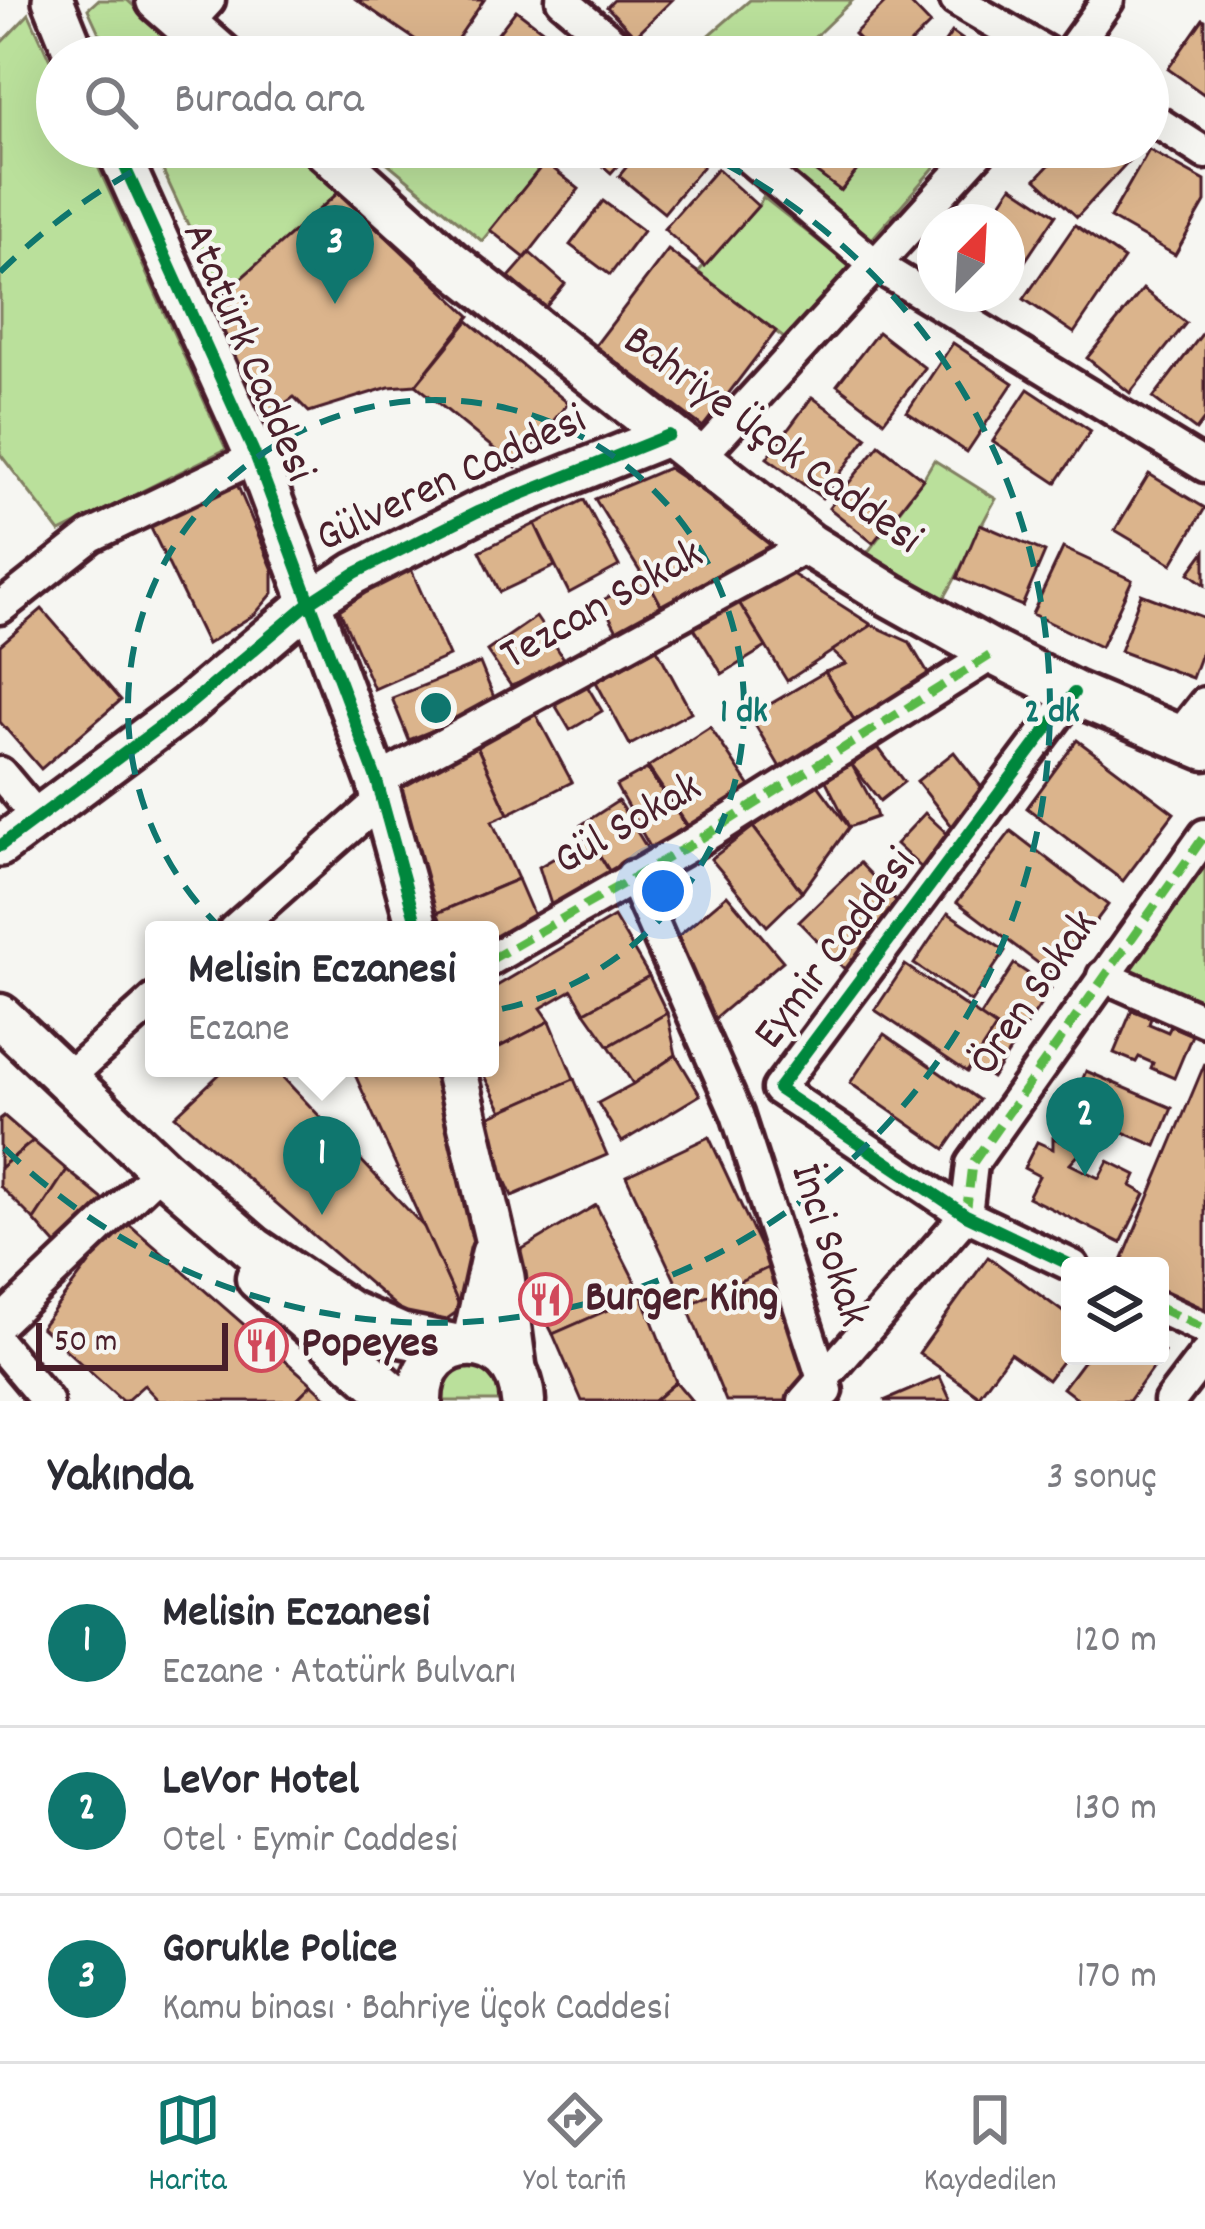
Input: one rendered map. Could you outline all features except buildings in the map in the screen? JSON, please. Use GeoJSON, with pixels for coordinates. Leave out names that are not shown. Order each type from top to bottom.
{"type":"FeatureCollection","features":[{"type":"Feature","properties":{"kind":"main road"},"geometry":{"type":"LineString","coordinates":[[176,5],[204,36]]}},
{"type":"Feature","properties":{"kind":"main road","name":"Bahriye Üçok Caddesi"},"geometry":{"type":"LineString","coordinates":[[346,168],[449,261],[809,545],[994,653],[1074,693],[1192,742]]}},
{"type":"Feature","properties":{"kind":"main road"},"geometry":{"type":"LineString","coordinates":[[0,1016],[161,1169],[254,1249],[348,1312],[400,1335],[489,1347],[504,1355],[523,1389]]}},
{"type":"Feature","properties":{"kind":"main road"},"geometry":{"type":"LineString","coordinates":[[0,1043],[148,1182],[384,1388]]}},
{"type":"Feature","properties":{"kind":"main road"},"geometry":{"type":"LineString","coordinates":[[420,1401],[429,1365],[440,1354],[464,1345]]}},
{"type":"Feature","properties":{"kind":"street"},"geometry":{"type":"LineString","coordinates":[[53,0],[68,36]]}},
{"type":"Feature","properties":{"kind":"street"},"geometry":{"type":"LineString","coordinates":[[562,0],[605,36]]}},
{"type":"Feature","properties":{"kind":"street"},"geometry":{"type":"LineString","coordinates":[[956,0],[1018,36]]}},
{"type":"Feature","properties":{"kind":"street"},"geometry":{"type":"LineString","coordinates":[[1081,36],[1108,0]]}},
{"type":"Feature","properties":{"kind":"street"},"geometry":{"type":"LineString","coordinates":[[1169,130],[1205,153]]}},
{"type":"Feature","properties":{"kind":"street","name":"Atatürk Caddesi"},"geometry":{"type":"LineString","coordinates":[[125,168],[256,458],[379,790],[415,921]]}},
{"type":"Feature","properties":{"kind":"street"},"geometry":{"type":"LineString","coordinates":[[761,168],[874,264],[1205,466]]}},
{"type":"Feature","properties":{"kind":"street","name":"Gülveren Caddesi"},"geometry":{"type":"LineString","coordinates":[[0,846],[185,707],[309,603],[355,573],[477,512],[683,447],[874,264],[963,168]]}},
{"type":"Feature","properties":{"kind":"street"},"geometry":{"type":"LineString","coordinates":[[0,608],[91,536],[256,458]]}},
{"type":"Feature","properties":{"kind":"street","name":"Tezcan Sokak"},"geometry":{"type":"LineString","coordinates":[[243,921],[379,790],[809,545]]}},
{"type":"Feature","properties":{"kind":"street","name":"Gül Sokak"},"geometry":{"type":"LineString","coordinates":[[499,955],[692,844],[994,653]]}},
{"type":"Feature","properties":{"kind":"street","name":"Eymir Caddesi"},"geometry":{"type":"LineString","coordinates":[[736,1114],[778,1089],[1074,693]]}},
{"type":"Feature","properties":{"kind":"street"},"geometry":{"type":"LineString","coordinates":[[1192,742],[1205,703]]}},
{"type":"Feature","properties":{"kind":"street"},"geometry":{"type":"LineString","coordinates":[[0,773],[37,817]]}},
{"type":"Feature","properties":{"kind":"street","name":"Ören Sokak"},"geometry":{"type":"LineString","coordinates":[[965,1215],[972,1164],[1205,835]]}},
{"type":"Feature","properties":{"kind":"street","name":"İnci Sokak"},"geometry":{"type":"LineString","coordinates":[[632,876],[736,1114],[819,1394]]}},
{"type":"Feature","properties":{"kind":"street"},"geometry":{"type":"LineString","coordinates":[[1103,976],[1205,1021]]}},
{"type":"Feature","properties":{"kind":"street"},"geometry":{"type":"LineString","coordinates":[[66,1078],[145,1008]]}},
{"type":"Feature","properties":{"kind":"street"},"geometry":{"type":"LineString","coordinates":[[456,1077],[505,1277],[523,1389]]}},
{"type":"Feature","properties":{"kind":"street","name":"Eymir Caddesi"},"geometry":{"type":"LineString","coordinates":[[778,1089],[965,1215],[1061,1260]]}},
{"type":"Feature","properties":{"kind":"street"},"geometry":{"type":"LineString","coordinates":[[0,1323],[148,1182]]}},
{"type":"Feature","properties":{"kind":"street"},"geometry":{"type":"LineString","coordinates":[[819,1394],[965,1215]]}},
{"type":"Feature","properties":{"kind":"street"},"geometry":{"type":"LineString","coordinates":[[464,1345],[495,1236]]}},
{"type":"Feature","properties":{"kind":"street"},"geometry":{"type":"LineString","coordinates":[[1169,1312],[1205,1329]]}},
{"type":"Feature","properties":{"kind":"street"},"geometry":{"type":"LineString","coordinates":[[0,1345],[47,1401]]}},
{"type":"Feature","properties":{"kind":"street"},"geometry":{"type":"LineString","coordinates":[[1170,1401],[1205,1355]]}},
{"type":"Feature","properties":{"kind":"green space"},"geometry":{"type":"Polygon","coordinates":[[[98,0],[127,0],[167,36],[100,36],[88,9],[98,0]]]}},
{"type":"Feature","properties":{"kind":"green space"},"geometry":{"type":"Polygon","coordinates":[[[750,0],[853,0],[816,36],[708,36],[750,0]]]}},
{"type":"Feature","properties":{"kind":"green space"},"geometry":{"type":"Polygon","coordinates":[[[29,14],[39,36],[36,168],[99,168],[226,449],[60,532],[0,454],[0,44],[29,14]]]}},
{"type":"Feature","properties":{"kind":"green space"},"geometry":{"type":"Polygon","coordinates":[[[162,168],[312,168],[339,192],[221,296],[162,168]]]}},
{"type":"Feature","properties":{"kind":"green space"},"geometry":{"type":"Polygon","coordinates":[[[394,168],[540,168],[482,241],[394,168]]]}},
{"type":"Feature","properties":{"kind":"green space"},"geometry":{"type":"Polygon","coordinates":[[[775,168],[934,168],[865,247],[775,168]]]}},
{"type":"Feature","properties":{"kind":"green space"},"geometry":{"type":"Polygon","coordinates":[[[763,197],[854,269],[789,342],[698,272],[763,197]]]}},
{"type":"Feature","properties":{"kind":"green space"},"geometry":{"type":"Polygon","coordinates":[[[934,460],[996,499],[943,600],[867,553],[934,460]]]}},
{"type":"Feature","properties":{"kind":"green space"},"geometry":{"type":"Polygon","coordinates":[[[1205,835],[1205,1021],[1103,976],[1205,835]]]}},
{"type":"Feature","properties":{"kind":"green space"},"geometry":{"type":"Polygon","coordinates":[[[460,1365],[490,1372],[503,1401],[437,1401],[442,1378],[460,1365]]]}},
{"type":"Feature","properties":{"kind":"marked path"},"geometry":{"type":"LineString","coordinates":[[499,955],[692,844],[994,653]]}},
{"type":"Feature","properties":{"kind":"marked path"},"geometry":{"type":"LineString","coordinates":[[966,1215],[972,1164],[1205,835]]}},
{"type":"Feature","properties":{"kind":"marked path"},"geometry":{"type":"LineString","coordinates":[[1169,1312],[1205,1329]]}},
{"type":"Feature","properties":{"kind":"cycle path"},"geometry":{"type":"LineString","coordinates":[[125,168],[256,457],[377,781],[416,921]]}},
{"type":"Feature","properties":{"kind":"cycle path"},"geometry":{"type":"LineString","coordinates":[[0,846],[185,708],[309,603],[355,573],[477,512],[669,435]]}},
{"type":"Feature","properties":{"kind":"cycle path"},"geometry":{"type":"LineString","coordinates":[[1061,1260],[966,1215],[778,1089],[1074,693]]}},
{"type":"Feature","properties":{"kind":"place","name":"Gorukle Police"},"geometry":{"type":"Point","coordinates":[335,304]}},
{"type":"Feature","properties":{"kind":"place","name":"LeVor Hotel"},"geometry":{"type":"Point","coordinates":[1085,1176]}},
{"type":"Feature","properties":{"kind":"place","name":"Melisin Eczanesi"},"geometry":{"type":"Point","coordinates":[322,1215]}},
{"type":"Feature","properties":{"kind":"place","name":"Burger King"},"geometry":{"type":"Point","coordinates":[546,1300]}},
{"type":"Feature","properties":{"kind":"place","name":"Popeyes"},"geometry":{"type":"Point","coordinates":[262,1346]}}]}
